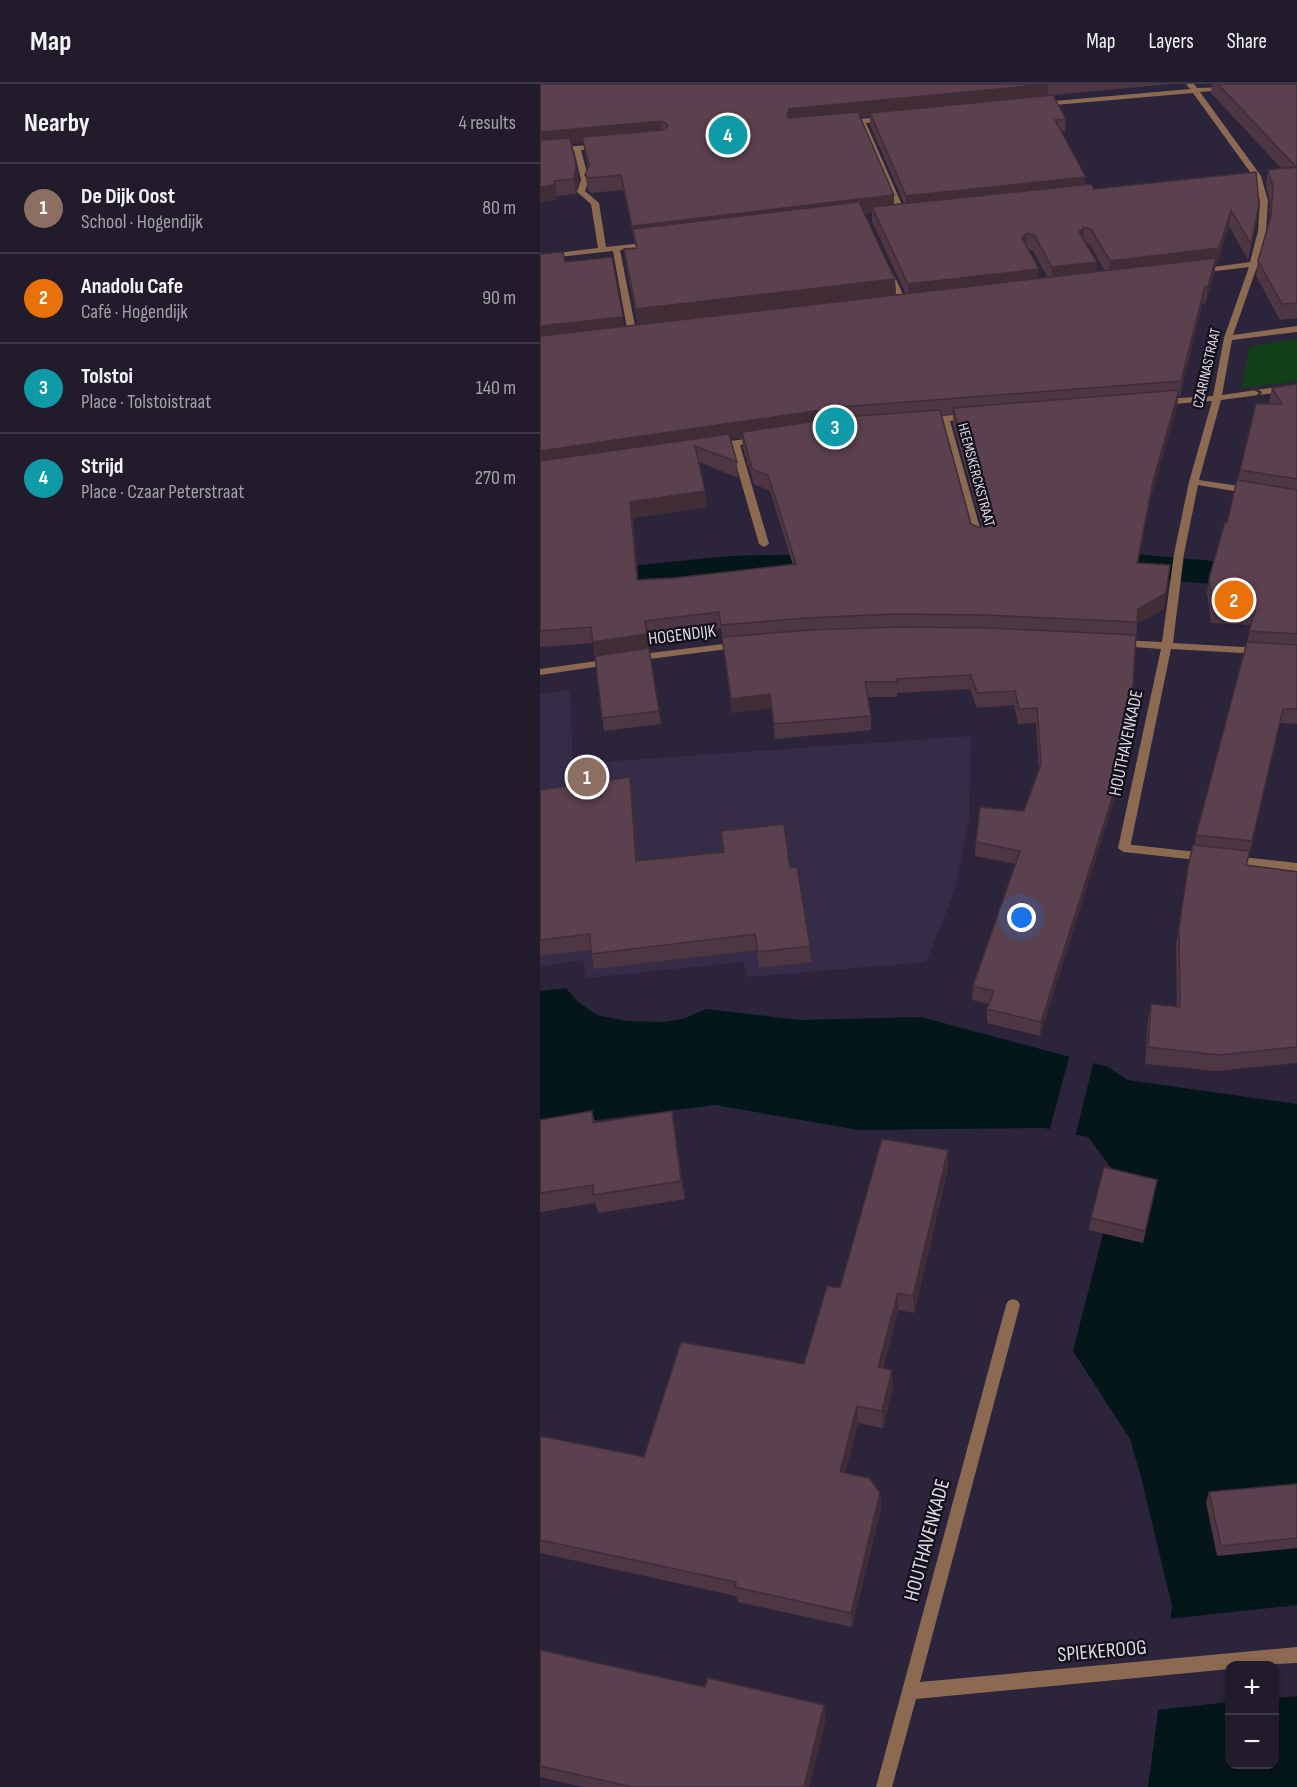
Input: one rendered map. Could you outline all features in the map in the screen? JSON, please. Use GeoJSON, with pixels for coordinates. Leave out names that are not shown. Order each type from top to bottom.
{"type":"FeatureCollection","features":[{"type":"Feature","properties":{"kind":"street"},"geometry":{"type":"LineString","coordinates":[[1038,104],[1193,87],[1230,87]]}},
{"type":"Feature","properties":{"kind":"street","name":"CZARINASTRAAT"},"geometry":{"type":"LineString","coordinates":[[1167,646],[1179,554],[1194,482],[1217,398],[1228,338],[1254,264],[1262,231],[1264,201],[1257,176],[1193,87]]}},
{"type":"Feature","properties":{"kind":"street"},"geometry":{"type":"LineString","coordinates":[[839,123],[897,118]]}},
{"type":"Feature","properties":{"kind":"street"},"geometry":{"type":"LineString","coordinates":[[862,121],[902,214]]}},
{"type":"Feature","properties":{"kind":"street"},"geometry":{"type":"LineString","coordinates":[[540,151],[609,145]]}},
{"type":"Feature","properties":{"kind":"street"},"geometry":{"type":"LineString","coordinates":[[577,148],[585,180],[581,192],[595,203],[602,250]]}},
{"type":"Feature","properties":{"kind":"street"},"geometry":{"type":"LineString","coordinates":[[1245,178],[1257,176]]}},
{"type":"Feature","properties":{"kind":"street"},"geometry":{"type":"LineString","coordinates":[[892,215],[914,213]]}},
{"type":"Feature","properties":{"kind":"street"},"geometry":{"type":"LineString","coordinates":[[540,256],[663,243]]}},
{"type":"Feature","properties":{"kind":"street"},"geometry":{"type":"LineString","coordinates":[[616,248],[633,336]]}},
{"type":"Feature","properties":{"kind":"street"},"geometry":{"type":"LineString","coordinates":[[884,261],[904,305]]}},
{"type":"Feature","properties":{"kind":"street"},"geometry":{"type":"LineString","coordinates":[[1185,272],[1254,264]]}},
{"type":"Feature","properties":{"kind":"street"},"geometry":{"type":"LineString","coordinates":[[894,306],[916,303]]}},
{"type":"Feature","properties":{"kind":"street"},"geometry":{"type":"LineString","coordinates":[[1228,338],[1297,329]]}},
{"type":"Feature","properties":{"kind":"street"},"geometry":{"type":"LineString","coordinates":[[622,338],[645,335]]}},
{"type":"Feature","properties":{"kind":"street"},"geometry":{"type":"LineString","coordinates":[[1146,404],[1217,398],[1297,387]]}},
{"type":"Feature","properties":{"kind":"street"},"geometry":{"type":"LineString","coordinates":[[913,422],[981,416]]}},
{"type":"Feature","properties":{"kind":"street","name":"HEEMSKERCKSTRAAT"},"geometry":{"type":"LineString","coordinates":[[945,419],[978,539]]}},
{"type":"Feature","properties":{"kind":"street"},"geometry":{"type":"LineString","coordinates":[[700,448],[767,439]]}},
{"type":"Feature","properties":{"kind":"street"},"geometry":{"type":"LineString","coordinates":[[735,443],[764,544]]}},
{"type":"Feature","properties":{"kind":"street"},"geometry":{"type":"LineString","coordinates":[[1194,482],[1262,493]]}},
{"type":"Feature","properties":{"kind":"street"},"geometry":{"type":"LineString","coordinates":[[1109,643],[1273,652]]}},
{"type":"Feature","properties":{"kind":"street","name":"HOGENDIJK"},"geometry":{"type":"LineString","coordinates":[[540,672],[713,647],[747,645]]}},
{"type":"Feature","properties":{"kind":"street","name":"HOUTHAVENKADE"},"geometry":{"type":"LineString","coordinates":[[1167,646],[1124,848],[1297,867]]}},
{"type":"Feature","properties":{"kind":"street","name":"HOUTHAVENKADE"},"geometry":{"type":"LineString","coordinates":[[884,1787],[1013,1305]]}},
{"type":"Feature","properties":{"kind":"street","name":"SPIEKEROOG"},"geometry":{"type":"LineString","coordinates":[[910,1691],[1297,1655]]}},
{"type":"Feature","properties":{"kind":"shaded area"},"geometry":{"type":"Polygon","coordinates":[[[876,553],[1124,553],[1224,562],[1297,562],[1256,587],[1062,573],[691,588],[540,575],[729,556],[876,553]]]}},
{"type":"Feature","properties":{"kind":"shaded area"},"geometry":{"type":"Polygon","coordinates":[[[570,690],[573,764],[971,736],[969,820],[954,892],[926,962],[747,977],[743,962],[586,978],[583,960],[540,966],[540,694],[570,690]]]}},
{"type":"Feature","properties":{"kind":"shaded area"},"geometry":{"type":"Polygon","coordinates":[[[566,988],[578,1002],[597,1015],[626,1021],[664,1022],[683,1019],[706,1009],[800,1020],[921,1017],[1108,1067],[1128,1080],[1297,1104],[1297,1787],[1148,1787],[1172,1606],[1130,1439],[1073,1351],[1113,1194],[1116,1174],[1088,1137],[1044,1128],[859,1130],[715,1105],[540,1127],[540,991],[566,988]]]}},
{"type":"Feature","properties":{"kind":"green space"},"geometry":{"type":"Polygon","coordinates":[[[1297,339],[1297,381],[1241,388],[1250,346],[1297,339]]]}},
{"type":"Feature","properties":{"kind":"pier"},"geometry":{"type":"Polygon","coordinates":[[[1070,1054],[1094,1060],[1075,1137],[1049,1132],[1070,1054]]]}},
{"type":"Feature","properties":{"kind":"pier"},"geometry":{"type":"Polygon","coordinates":[[[1297,1605],[1297,1696],[1279,1698],[1279,1661],[1225,1661],[1225,1702],[1156,1710],[1167,1619],[1297,1605]]]}},
{"type":"Feature","properties":{"kind":"building"},"geometry":{"type":"Polygon","coordinates":[[[540,84],[1048,84],[789,109],[787,115],[789,118],[858,112],[894,195],[632,226],[621,175],[589,178],[585,175],[589,165],[582,137],[662,130],[668,126],[661,121],[540,132],[540,84]]]}},
{"type":"Feature","properties":{"kind":"building"},"geometry":{"type":"Polygon","coordinates":[[[1218,84],[1297,84],[1297,303],[1282,304],[1258,261],[1271,216],[1273,186],[1268,170],[1296,167],[1218,84]]]}},
{"type":"Feature","properties":{"kind":"building"},"geometry":{"type":"Polygon","coordinates":[[[1053,95],[1066,119],[1055,120],[1086,177],[906,196],[870,113],[1053,95]]]}},
{"type":"Feature","properties":{"kind":"building"},"geometry":{"type":"Polygon","coordinates":[[[570,138],[576,165],[574,179],[554,181],[555,185],[540,187],[540,140],[570,138]]]}},
{"type":"Feature","properties":{"kind":"building"},"geometry":{"type":"Polygon","coordinates":[[[1256,172],[1259,205],[1251,244],[1231,210],[1219,248],[1110,261],[1091,229],[1084,227],[1079,232],[1097,262],[1052,267],[1034,235],[1027,233],[1022,238],[1039,269],[908,284],[872,207],[1091,184],[1094,189],[1256,172]]]}},
{"type":"Feature","properties":{"kind":"building"},"geometry":{"type":"Polygon","coordinates":[[[859,202],[895,279],[636,309],[624,249],[637,248],[633,229],[859,202]]]}},
{"type":"Feature","properties":{"kind":"building"},"geometry":{"type":"Polygon","coordinates":[[[563,252],[565,262],[612,257],[623,317],[540,326],[540,254],[563,252]]]}},
{"type":"Feature","properties":{"kind":"building"},"geometry":{"type":"Polygon","coordinates":[[[1216,258],[1207,289],[1205,286],[1181,381],[842,407],[540,451],[540,336],[1216,258]]]}},
{"type":"Feature","properties":{"kind":"building"},"geometry":{"type":"Polygon","coordinates":[[[1297,384],[1297,479],[1240,470],[1256,404],[1282,404],[1272,388],[1297,384]]]}},
{"type":"Feature","properties":{"kind":"building"},"geometry":{"type":"Polygon","coordinates":[[[1179,390],[1153,481],[1137,563],[1170,565],[1166,593],[1138,609],[1137,622],[985,615],[895,614],[721,625],[719,612],[645,621],[647,634],[593,642],[591,627],[540,631],[540,461],[729,434],[737,462],[695,446],[705,491],[630,502],[637,580],[674,578],[796,564],[768,475],[752,469],[742,432],[843,417],[940,410],[971,524],[980,528],[986,522],[953,408],[1179,390]]]}},
{"type":"Feature","properties":{"kind":"building"},"geometry":{"type":"Polygon","coordinates":[[[1237,480],[1297,490],[1297,634],[1249,631],[1255,611],[1213,608],[1209,579],[1225,522],[1227,523],[1237,480]]]}},
{"type":"Feature","properties":{"kind":"building"},"geometry":{"type":"Polygon","coordinates":[[[899,627],[987,628],[1136,635],[1130,737],[1125,741],[1126,749],[1109,808],[1041,1022],[987,1009],[994,991],[973,986],[1020,851],[976,842],[980,807],[1024,811],[1041,764],[1037,708],[1019,709],[1015,691],[977,693],[971,675],[896,679],[897,682],[865,682],[871,716],[774,724],[770,694],[731,699],[722,637],[810,630],[899,627]]]}},
{"type":"Feature","properties":{"kind":"building"},"geometry":{"type":"Polygon","coordinates":[[[1247,642],[1297,645],[1297,709],[1283,709],[1252,841],[1196,835],[1247,642]]]}},
{"type":"Feature","properties":{"kind":"building"},"geometry":{"type":"Polygon","coordinates":[[[649,648],[659,711],[602,718],[595,656],[649,648]]]}},
{"type":"Feature","properties":{"kind":"building"},"geometry":{"type":"Polygon","coordinates":[[[630,777],[636,861],[724,852],[721,831],[784,824],[790,868],[797,867],[810,946],[758,952],[755,934],[591,954],[590,934],[540,940],[540,790],[630,777]]]}},
{"type":"Feature","properties":{"kind":"building"},"geometry":{"type":"Polygon","coordinates":[[[1193,845],[1250,851],[1246,865],[1297,872],[1297,1047],[1219,1055],[1148,1047],[1151,1004],[1180,1007],[1179,928],[1193,845]]]}},
{"type":"Feature","properties":{"kind":"building"},"geometry":{"type":"Polygon","coordinates":[[[592,1111],[593,1123],[672,1111],[681,1181],[593,1195],[593,1185],[540,1193],[540,1120],[592,1111]]]}},
{"type":"Feature","properties":{"kind":"building"},"geometry":{"type":"Polygon","coordinates":[[[882,1139],[948,1150],[913,1296],[898,1293],[878,1367],[892,1370],[882,1411],[857,1406],[840,1472],[869,1478],[880,1493],[851,1613],[735,1587],[736,1582],[540,1540],[540,1436],[644,1457],[681,1342],[804,1364],[827,1286],[840,1288],[882,1139]]]}},
{"type":"Feature","properties":{"kind":"building"},"geometry":{"type":"Polygon","coordinates":[[[1104,1167],[1157,1180],[1145,1231],[1091,1218],[1104,1167]]]}},
{"type":"Feature","properties":{"kind":"building"},"geometry":{"type":"Polygon","coordinates":[[[1297,1484],[1297,1538],[1221,1546],[1209,1492],[1297,1484]]]}},
{"type":"Feature","properties":{"kind":"building"},"geometry":{"type":"Polygon","coordinates":[[[540,1650],[705,1687],[708,1678],[824,1705],[804,1787],[628,1787],[540,1766],[540,1650]]]}},
{"type":"Feature","properties":{"kind":"place","name":"Strijd"},"geometry":{"type":"Point","coordinates":[728,135]}},
{"type":"Feature","properties":{"kind":"place","name":"Tolstoi"},"geometry":{"type":"Point","coordinates":[835,427]}},
{"type":"Feature","properties":{"kind":"place","name":"Anadolu Cafe"},"geometry":{"type":"Point","coordinates":[1234,600]}},
{"type":"Feature","properties":{"kind":"place","name":"De Dijk Oost"},"geometry":{"type":"Point","coordinates":[587,777]}}]}
